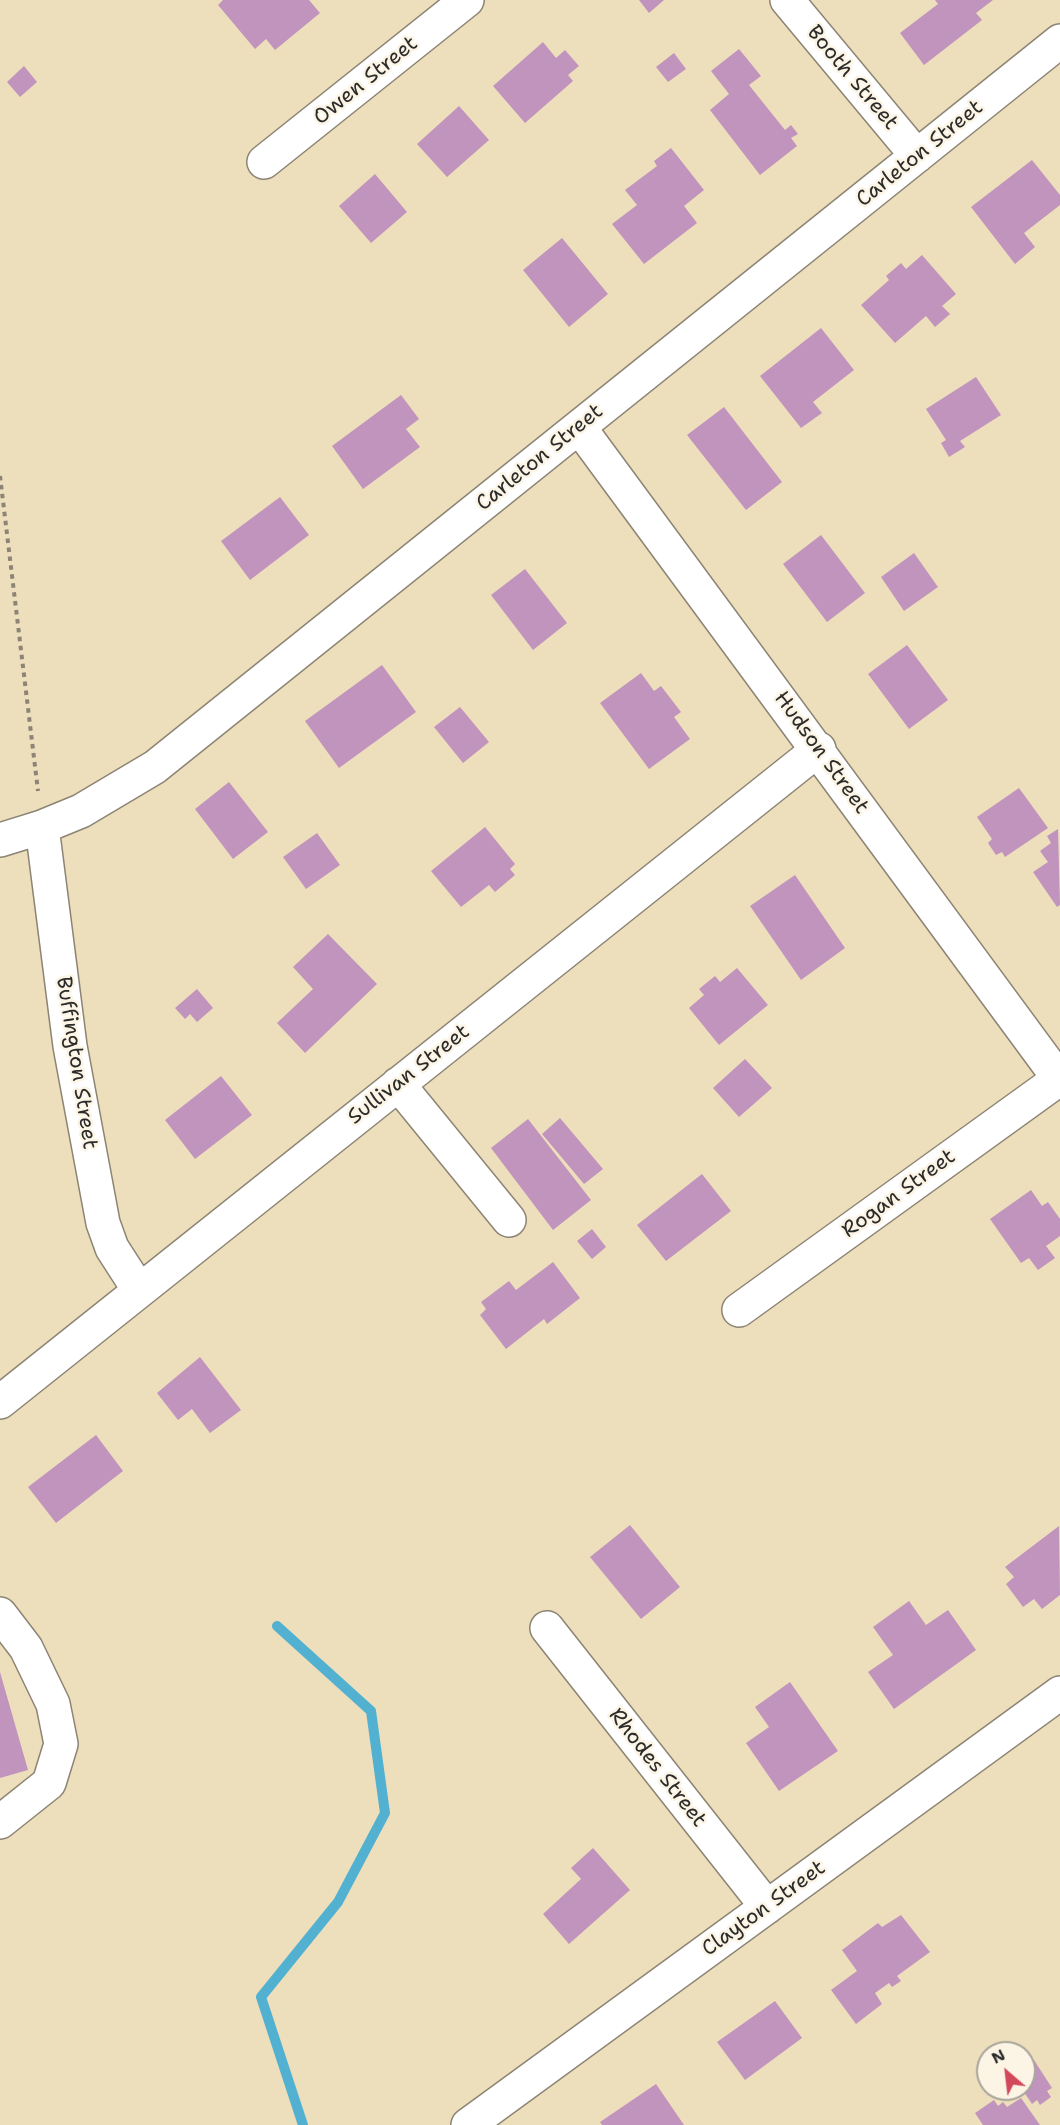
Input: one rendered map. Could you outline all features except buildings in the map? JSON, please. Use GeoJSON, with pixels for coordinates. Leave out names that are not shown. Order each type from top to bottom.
{"type":"FeatureCollection","features":[{"type":"Feature","properties":{"kind":"street","name":"Owen Street"},"geometry":{"type":"LineString","coordinates":[[264,162],[467,0]]}},
{"type":"Feature","properties":{"kind":"street","name":"Booth Street"},"geometry":{"type":"LineString","coordinates":[[787,0],[917,156]]}},
{"type":"Feature","properties":{"kind":"street","name":"Carleton Street"},"geometry":{"type":"LineString","coordinates":[[0,840],[42,827],[115,793],[155,767],[1060,41]]}},
{"type":"Feature","properties":{"kind":"street","name":"Hudson Street"},"geometry":{"type":"LineString","coordinates":[[579,427],[819,749],[1060,1080]]}},
{"type":"Feature","properties":{"kind":"street","name":"Sullivan Street"},"geometry":{"type":"LineString","coordinates":[[0,1402],[819,749]]}},
{"type":"Feature","properties":{"kind":"street","name":"Buffington Street"},"geometry":{"type":"LineString","coordinates":[[42,827],[70,1046],[104,1222],[112,1248],[139,1290]]}},
{"type":"Feature","properties":{"kind":"street","name":"Rogan Street"},"geometry":{"type":"LineString","coordinates":[[739,1310],[1060,1080]]}},
{"type":"Feature","properties":{"kind":"street"},"geometry":{"type":"LineString","coordinates":[[398,1084],[509,1220]]}},
{"type":"Feature","properties":{"kind":"street"},"geometry":{"type":"LineString","coordinates":[[0,1614],[26,1648],[53,1704],[61,1744],[50,1783],[0,1822]]}},
{"type":"Feature","properties":{"kind":"street","name":"Rhodes Street"},"geometry":{"type":"LineString","coordinates":[[547,1628],[767,1907]]}},
{"type":"Feature","properties":{"kind":"street","name":"Clayton Street"},"geometry":{"type":"LineString","coordinates":[[468,2125],[1060,1693]]}},
{"type":"Feature","properties":{"kind":"path"},"geometry":{"type":"LineString","coordinates":[[0,477],[42,827]]}},
{"type":"Feature","properties":{"kind":"waterway"},"geometry":{"type":"LineString","coordinates":[[277,1626],[371,1711],[385,1813],[338,1902],[261,1997],[303,2125]]}}]}
